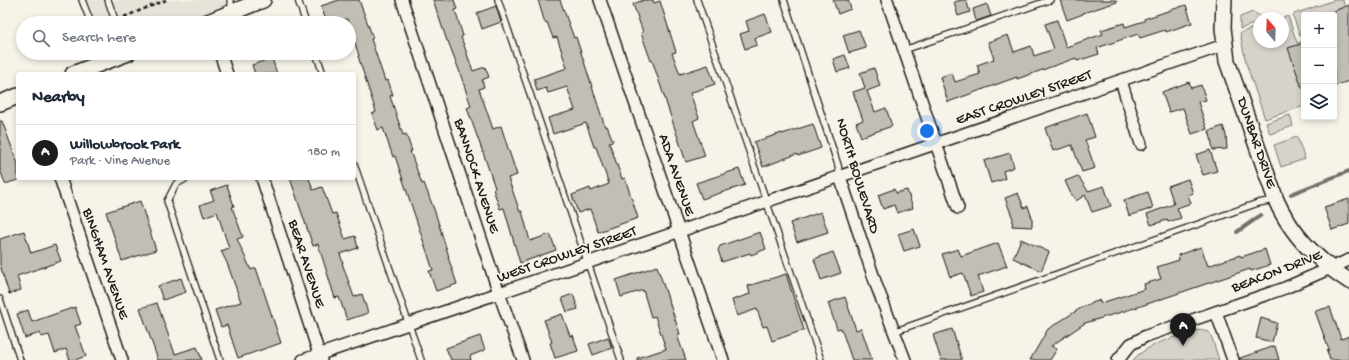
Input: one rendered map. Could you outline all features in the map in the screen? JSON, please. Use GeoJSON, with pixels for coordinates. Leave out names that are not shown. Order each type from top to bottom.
{"type":"FeatureCollection","features":[{"type":"Feature","properties":{"kind":"street","name":"BANNOCK AVENUE"},"geometry":{"type":"LineString","coordinates":[[402,0],[499,294],[523,360]]}},
{"type":"Feature","properties":{"kind":"street","name":"ADA AVENUE"},"geometry":{"type":"LineString","coordinates":[[600,0],[723,360]]}},
{"type":"Feature","properties":{"kind":"street"},"geometry":{"type":"LineString","coordinates":[[887,0],[958,208]]}},
{"type":"Feature","properties":{"kind":"street","name":"DUNBAR DRIVE"},"geometry":{"type":"LineString","coordinates":[[1224,0],[1223,28],[1227,61],[1276,200],[1285,219],[1293,231],[1329,268],[1349,281]]}},
{"type":"Feature","properties":{"kind":"street"},"geometry":{"type":"LineString","coordinates":[[217,16],[231,6],[259,1]]}},
{"type":"Feature","properties":{"kind":"street","name":"EAST CROWLEY STREET"},"geometry":{"type":"LineString","coordinates":[[840,178],[1224,45]]}},
{"type":"Feature","properties":{"kind":"street"},"geometry":{"type":"LineString","coordinates":[[77,72],[103,60]]}},
{"type":"Feature","properties":{"kind":"street"},"geometry":{"type":"LineString","coordinates":[[222,60],[226,72]]}},
{"type":"Feature","properties":{"kind":"street"},"geometry":{"type":"LineString","coordinates":[[1121,81],[1141,144]]}},
{"type":"Feature","properties":{"kind":"street"},"geometry":{"type":"LineString","coordinates":[[0,103],[16,97]]}},
{"type":"Feature","properties":{"kind":"street","name":"WEST CROWLEY STREET"},"geometry":{"type":"LineString","coordinates":[[304,360],[320,357],[409,324],[840,178]]}},
{"type":"Feature","properties":{"kind":"street","name":"NORTH BOULEVARD"},"geometry":{"type":"LineString","coordinates":[[840,178],[893,332],[905,360]]}},
{"type":"Feature","properties":{"kind":"street","name":"BINGHAM AVENUE"},"geometry":{"type":"LineString","coordinates":[[61,180],[122,360]]}},
{"type":"Feature","properties":{"kind":"street","name":"BEAR AVENUE"},"geometry":{"type":"LineString","coordinates":[[263,180],[320,357]]}},
{"type":"Feature","properties":{"kind":"street","name":"BEACON DRIVE"},"geometry":{"type":"LineString","coordinates":[[1118,360],[1131,344],[1146,336],[1285,288],[1349,260]]}},
{"type":"Feature","properties":{"kind":"street"},"geometry":{"type":"LineString","coordinates":[[1216,312],[1233,360]]}},
{"type":"Feature","properties":{"kind":"lane"},"geometry":{"type":"LineString","coordinates":[[82,0],[88,16]]}},
{"type":"Feature","properties":{"kind":"lane"},"geometry":{"type":"LineString","coordinates":[[108,0],[114,16]]}},
{"type":"Feature","properties":{"kind":"lane"},"geometry":{"type":"LineString","coordinates":[[298,0],[304,16]]}},
{"type":"Feature","properties":{"kind":"lane"},"geometry":{"type":"LineString","coordinates":[[498,0],[621,360]]}},
{"type":"Feature","properties":{"kind":"lane"},"geometry":{"type":"LineString","coordinates":[[697,0],[820,360]]}},
{"type":"Feature","properties":{"kind":"lane","name":"NORTH BOULEVARD"},"geometry":{"type":"LineString","coordinates":[[784,0],[838,165],[840,178]]}},
{"type":"Feature","properties":{"kind":"lane"},"geometry":{"type":"LineString","coordinates":[[903,50],[1050,0]]}},
{"type":"Feature","properties":{"kind":"lane"},"geometry":{"type":"LineString","coordinates":[[319,60],[323,72]]}},
{"type":"Feature","properties":{"kind":"lane"},"geometry":{"type":"LineString","coordinates":[[356,170],[421,360]]}},
{"type":"Feature","properties":{"kind":"lane"},"geometry":{"type":"LineString","coordinates":[[183,180],[176,184],[167,201],[220,360]]}},
{"type":"Feature","properties":{"kind":"lane"},"geometry":{"type":"LineString","coordinates":[[893,332],[1258,203],[1276,200]]}},
{"type":"Feature","properties":{"kind":"lane"},"geometry":{"type":"LineString","coordinates":[[0,299],[20,360]]}},
{"type":"Feature","properties":{"kind":"path"},"geometry":{"type":"LineString","coordinates":[[126,16],[166,0]]}},
{"type":"Feature","properties":{"kind":"shaded area"},"geometry":{"type":"Polygon","coordinates":[[[88,0],[263,0],[223,16],[94,16],[88,0]]]}},
{"type":"Feature","properties":{"kind":"shaded area"},"geometry":{"type":"Polygon","coordinates":[[[1335,0],[1343,0],[1344,7],[1330,12],[1301,12],[1301,36],[1293,16],[1294,14],[1335,0]]]}},
{"type":"Feature","properties":{"kind":"shaded area"},"geometry":{"type":"Polygon","coordinates":[[[1253,12],[1253,24],[1240,29],[1240,17],[1253,12]]]}},
{"type":"Feature","properties":{"kind":"shaded area"},"geometry":{"type":"Polygon","coordinates":[[[1289,19],[1297,43],[1301,42],[1301,44],[1289,48],[1289,19]]]}},
{"type":"Feature","properties":{"kind":"shaded area"},"geometry":{"type":"Polygon","coordinates":[[[1253,28],[1253,48],[1288,48],[1301,70],[1301,107],[1265,119],[1246,63],[1240,33],[1253,28]]]}},
{"type":"Feature","properties":{"kind":"shaded area"},"geometry":{"type":"Polygon","coordinates":[[[1290,115],[1293,126],[1270,134],[1266,123],[1290,115]]]}},
{"type":"Feature","properties":{"kind":"shaded area"},"geometry":{"type":"Polygon","coordinates":[[[1297,137],[1305,159],[1281,167],[1274,145],[1297,137]]]}},
{"type":"Feature","properties":{"kind":"shaded area"},"geometry":{"type":"Polygon","coordinates":[[[1200,330],[1209,332],[1219,360],[1133,360],[1146,349],[1173,337],[1200,330]]]}},
{"type":"Feature","properties":{"kind":"building"},"geometry":{"type":"Polygon","coordinates":[[[339,0],[359,0],[373,38],[371,39],[385,81],[388,80],[393,95],[390,96],[403,135],[406,134],[412,151],[410,151],[422,184],[424,183],[435,212],[457,284],[436,291],[429,271],[433,270],[395,156],[393,157],[383,128],[378,130],[372,114],[376,112],[356,46],[356,16],[325,16],[321,6],[339,0]]]}},
{"type":"Feature","properties":{"kind":"building"},"geometry":{"type":"Polygon","coordinates":[[[433,0],[454,0],[457,9],[455,10],[463,36],[461,37],[473,71],[485,67],[489,77],[482,80],[484,87],[479,89],[493,129],[501,126],[517,175],[508,178],[520,212],[522,211],[530,241],[550,234],[556,250],[520,263],[504,208],[500,209],[493,189],[495,188],[467,108],[471,106],[433,0]]]}},
{"type":"Feature","properties":{"kind":"building"},"geometry":{"type":"Polygon","coordinates":[[[538,0],[560,0],[574,38],[576,37],[605,127],[607,126],[613,141],[609,142],[622,179],[625,178],[638,218],[598,232],[590,209],[578,213],[572,195],[590,188],[591,191],[609,184],[586,123],[553,134],[548,118],[575,110],[567,87],[548,93],[546,88],[537,91],[534,79],[567,68],[557,37],[553,38],[547,22],[545,23],[538,0]]]}},
{"type":"Feature","properties":{"kind":"building"},"geometry":{"type":"Polygon","coordinates":[[[644,0],[653,0],[654,3],[660,1],[676,52],[672,53],[680,74],[708,65],[715,84],[690,93],[699,118],[693,121],[705,156],[686,162],[652,60],[651,61],[641,33],[643,32],[633,4],[644,0]]]}},
{"type":"Feature","properties":{"kind":"building"},"geometry":{"type":"Polygon","coordinates":[[[833,0],[848,0],[851,9],[838,14],[833,0]]]}},
{"type":"Feature","properties":{"kind":"building"},"geometry":{"type":"Polygon","coordinates":[[[966,0],[970,12],[958,16],[954,2],[966,0]]]}},
{"type":"Feature","properties":{"kind":"building"},"geometry":{"type":"Polygon","coordinates":[[[1060,0],[1116,0],[1117,2],[1067,20],[1060,0]]]}},
{"type":"Feature","properties":{"kind":"building"},"geometry":{"type":"Polygon","coordinates":[[[987,4],[991,16],[976,21],[973,9],[987,4]]]}},
{"type":"Feature","properties":{"kind":"building"},"geometry":{"type":"Polygon","coordinates":[[[1186,5],[1192,23],[1166,32],[1165,30],[1140,38],[1138,34],[1097,48],[1099,54],[1077,61],[1076,58],[1017,79],[1017,77],[948,102],[940,77],[952,73],[955,82],[980,74],[977,65],[994,59],[988,42],[1008,35],[1014,52],[1031,46],[1034,56],[1054,49],[1045,24],[1057,20],[1066,47],[1103,34],[1101,30],[1124,23],[1125,27],[1186,5]]]}},
{"type":"Feature","properties":{"kind":"building"},"geometry":{"type":"Polygon","coordinates":[[[1349,5],[1349,81],[1337,85],[1337,12],[1334,11],[1349,5]]]}},
{"type":"Feature","properties":{"kind":"building"},"geometry":{"type":"Polygon","coordinates":[[[496,6],[501,22],[482,29],[477,13],[496,6]]]}},
{"type":"Feature","properties":{"kind":"building"},"geometry":{"type":"Polygon","coordinates":[[[765,14],[772,32],[755,38],[757,45],[745,49],[740,34],[749,31],[746,21],[765,14]]]}},
{"type":"Feature","properties":{"kind":"building"},"geometry":{"type":"Polygon","coordinates":[[[859,30],[866,48],[849,53],[843,35],[859,30]]]}},
{"type":"Feature","properties":{"kind":"building"},"geometry":{"type":"Polygon","coordinates":[[[1301,44],[1301,85],[1288,48],[1301,44]]]}},
{"type":"Feature","properties":{"kind":"building"},"geometry":{"type":"Polygon","coordinates":[[[845,55],[850,68],[837,72],[833,59],[845,55]]]}},
{"type":"Feature","properties":{"kind":"building"},"geometry":{"type":"Polygon","coordinates":[[[266,60],[273,60],[276,72],[254,72],[252,65],[266,60]]]}},
{"type":"Feature","properties":{"kind":"building"},"geometry":{"type":"Polygon","coordinates":[[[874,68],[880,86],[867,91],[875,112],[886,108],[892,126],[861,137],[856,123],[863,120],[853,92],[865,88],[860,73],[874,68]]]}},
{"type":"Feature","properties":{"kind":"building"},"geometry":{"type":"Polygon","coordinates":[[[1189,82],[1191,88],[1201,85],[1206,100],[1198,102],[1207,129],[1192,134],[1183,108],[1169,112],[1162,92],[1189,82]]]}},
{"type":"Feature","properties":{"kind":"building"},"geometry":{"type":"Polygon","coordinates":[[[1087,113],[1095,137],[1085,140],[1095,168],[1082,172],[1072,145],[1053,151],[1045,128],[1087,113]]]}},
{"type":"Feature","properties":{"kind":"building"},"geometry":{"type":"Polygon","coordinates":[[[0,121],[2,121],[16,159],[16,180],[18,180],[5,184],[0,169],[0,121]]]}},
{"type":"Feature","properties":{"kind":"building"},"geometry":{"type":"Polygon","coordinates":[[[813,124],[821,148],[798,156],[797,154],[763,167],[754,142],[813,124]]]}},
{"type":"Feature","properties":{"kind":"building"},"geometry":{"type":"Polygon","coordinates":[[[1223,126],[1226,135],[1227,149],[1213,150],[1209,131],[1223,126]]]}},
{"type":"Feature","properties":{"kind":"building"},"geometry":{"type":"Polygon","coordinates":[[[1210,150],[1217,171],[1203,175],[1196,155],[1210,150]]]}},
{"type":"Feature","properties":{"kind":"building"},"geometry":{"type":"Polygon","coordinates":[[[1010,153],[1014,167],[1003,171],[1005,179],[991,183],[984,161],[1010,153]]]}},
{"type":"Feature","properties":{"kind":"building"},"geometry":{"type":"Polygon","coordinates":[[[739,169],[745,185],[702,199],[696,183],[739,169]]]}},
{"type":"Feature","properties":{"kind":"building"},"geometry":{"type":"Polygon","coordinates":[[[1078,176],[1088,191],[1104,186],[1111,206],[1092,212],[1085,195],[1076,201],[1065,181],[1078,176]]]}},
{"type":"Feature","properties":{"kind":"building"},"geometry":{"type":"Polygon","coordinates":[[[1188,179],[1193,193],[1188,195],[1191,203],[1177,208],[1181,218],[1168,222],[1167,220],[1151,225],[1147,214],[1174,204],[1168,186],[1188,179]]]}},
{"type":"Feature","properties":{"kind":"building"},"geometry":{"type":"Polygon","coordinates":[[[291,180],[310,180],[313,190],[322,187],[332,214],[336,213],[345,239],[355,236],[358,248],[340,254],[354,297],[362,294],[368,313],[347,320],[339,297],[335,298],[318,244],[313,246],[291,180]]]}},
{"type":"Feature","properties":{"kind":"building"},"geometry":{"type":"Polygon","coordinates":[[[227,185],[234,206],[232,207],[243,237],[237,239],[251,270],[256,268],[281,343],[238,358],[227,325],[221,327],[215,310],[241,302],[227,263],[221,251],[229,248],[217,212],[204,217],[200,205],[214,200],[210,191],[227,185]]]}},
{"type":"Feature","properties":{"kind":"building"},"geometry":{"type":"Polygon","coordinates":[[[894,189],[896,193],[907,190],[913,208],[897,213],[894,205],[883,209],[878,195],[894,189]]]}},
{"type":"Feature","properties":{"kind":"building"},"geometry":{"type":"Polygon","coordinates":[[[1148,192],[1153,208],[1129,216],[1124,200],[1148,192]]]}},
{"type":"Feature","properties":{"kind":"building"},"geometry":{"type":"Polygon","coordinates":[[[1018,193],[1024,208],[1028,206],[1032,218],[1032,227],[1012,226],[1013,219],[1005,198],[1018,193]]]}},
{"type":"Feature","properties":{"kind":"building"},"geometry":{"type":"Polygon","coordinates":[[[1349,199],[1349,224],[1332,230],[1324,207],[1349,199]]]}},
{"type":"Feature","properties":{"kind":"building"},"geometry":{"type":"Polygon","coordinates":[[[140,201],[156,250],[122,261],[106,212],[140,201]]]}},
{"type":"Feature","properties":{"kind":"building"},"geometry":{"type":"Polygon","coordinates":[[[821,212],[828,232],[797,242],[790,223],[821,212]]]}},
{"type":"Feature","properties":{"kind":"building"},"geometry":{"type":"Polygon","coordinates":[[[914,229],[920,246],[904,251],[898,234],[914,229]]]}},
{"type":"Feature","properties":{"kind":"building"},"geometry":{"type":"Polygon","coordinates":[[[24,231],[31,253],[55,245],[61,261],[17,276],[21,290],[9,294],[0,265],[0,239],[24,231]]]}},
{"type":"Feature","properties":{"kind":"building"},"geometry":{"type":"Polygon","coordinates":[[[760,232],[766,249],[751,255],[750,253],[722,262],[718,250],[720,246],[760,232]]]}},
{"type":"Feature","properties":{"kind":"building"},"geometry":{"type":"Polygon","coordinates":[[[1021,239],[1049,252],[1041,271],[1013,258],[1021,239]]]}},
{"type":"Feature","properties":{"kind":"building"},"geometry":{"type":"Polygon","coordinates":[[[998,243],[1007,266],[978,276],[983,292],[971,296],[963,273],[950,277],[942,254],[958,249],[961,256],[998,243]]]}},
{"type":"Feature","properties":{"kind":"building"},"geometry":{"type":"Polygon","coordinates":[[[1201,247],[1208,266],[1240,255],[1241,257],[1265,249],[1270,265],[1251,271],[1250,269],[1141,306],[1085,323],[1051,346],[1057,349],[1050,360],[1030,360],[1048,329],[1084,306],[1100,300],[1101,303],[1145,289],[1144,284],[1161,279],[1157,267],[1179,260],[1178,255],[1201,247]]]}},
{"type":"Feature","properties":{"kind":"building"},"geometry":{"type":"Polygon","coordinates":[[[833,252],[841,273],[821,280],[814,259],[833,252]]]}},
{"type":"Feature","properties":{"kind":"building"},"geometry":{"type":"Polygon","coordinates":[[[657,266],[680,334],[677,335],[686,360],[637,360],[637,358],[666,349],[655,316],[651,317],[643,290],[621,297],[616,280],[657,266]]]}},
{"type":"Feature","properties":{"kind":"building"},"geometry":{"type":"Polygon","coordinates":[[[786,274],[804,330],[772,341],[767,326],[763,327],[757,309],[737,316],[732,300],[750,294],[748,286],[786,274]]]}},
{"type":"Feature","properties":{"kind":"building"},"geometry":{"type":"Polygon","coordinates":[[[181,278],[186,292],[163,300],[158,286],[181,278]]]}},
{"type":"Feature","properties":{"kind":"building"},"geometry":{"type":"Polygon","coordinates":[[[573,294],[578,309],[567,312],[562,298],[573,294]]]}},
{"type":"Feature","properties":{"kind":"building"},"geometry":{"type":"Polygon","coordinates":[[[845,297],[856,330],[861,328],[872,360],[852,360],[841,328],[837,329],[828,303],[845,297]]]}},
{"type":"Feature","properties":{"kind":"building"},"geometry":{"type":"Polygon","coordinates":[[[157,303],[175,354],[197,347],[202,360],[158,360],[140,308],[157,303]]]}},
{"type":"Feature","properties":{"kind":"building"},"geometry":{"type":"Polygon","coordinates":[[[75,307],[81,324],[75,326],[86,356],[75,360],[70,360],[66,349],[55,353],[49,335],[41,337],[40,333],[25,338],[17,314],[28,310],[32,322],[75,307]]]}},
{"type":"Feature","properties":{"kind":"building"},"geometry":{"type":"Polygon","coordinates":[[[1330,307],[1341,339],[1349,336],[1349,360],[1330,360],[1327,351],[1329,350],[1315,311],[1330,307]]]}},
{"type":"Feature","properties":{"kind":"building"},"geometry":{"type":"Polygon","coordinates":[[[562,314],[570,336],[573,335],[578,351],[555,358],[550,343],[552,342],[544,320],[562,314]]]}},
{"type":"Feature","properties":{"kind":"building"},"geometry":{"type":"Polygon","coordinates":[[[1261,318],[1277,323],[1272,342],[1256,338],[1261,318]]]}},
{"type":"Feature","properties":{"kind":"building"},"geometry":{"type":"Polygon","coordinates":[[[952,329],[962,360],[941,360],[933,335],[952,329]]]}},
{"type":"Feature","properties":{"kind":"building"},"geometry":{"type":"Polygon","coordinates":[[[480,336],[485,350],[470,356],[471,360],[451,360],[446,348],[480,336]]]}},
{"type":"Feature","properties":{"kind":"building"},"geometry":{"type":"Polygon","coordinates":[[[608,337],[612,348],[593,355],[589,344],[608,337]]]}},
{"type":"Feature","properties":{"kind":"building"},"geometry":{"type":"Polygon","coordinates":[[[1275,346],[1279,360],[1240,360],[1240,358],[1275,346]]]}},
{"type":"Feature","properties":{"kind":"waterway"},"geometry":{"type":"LineString","coordinates":[[1291,194],[1349,171]]}},
{"type":"Feature","properties":{"kind":"waterway"},"geometry":{"type":"LineString","coordinates":[[1237,232],[1261,215]]}},
{"type":"Feature","properties":{"kind":"place","name":"Willowbrook Park"},"geometry":{"type":"Point","coordinates":[1183,346]}}]}
